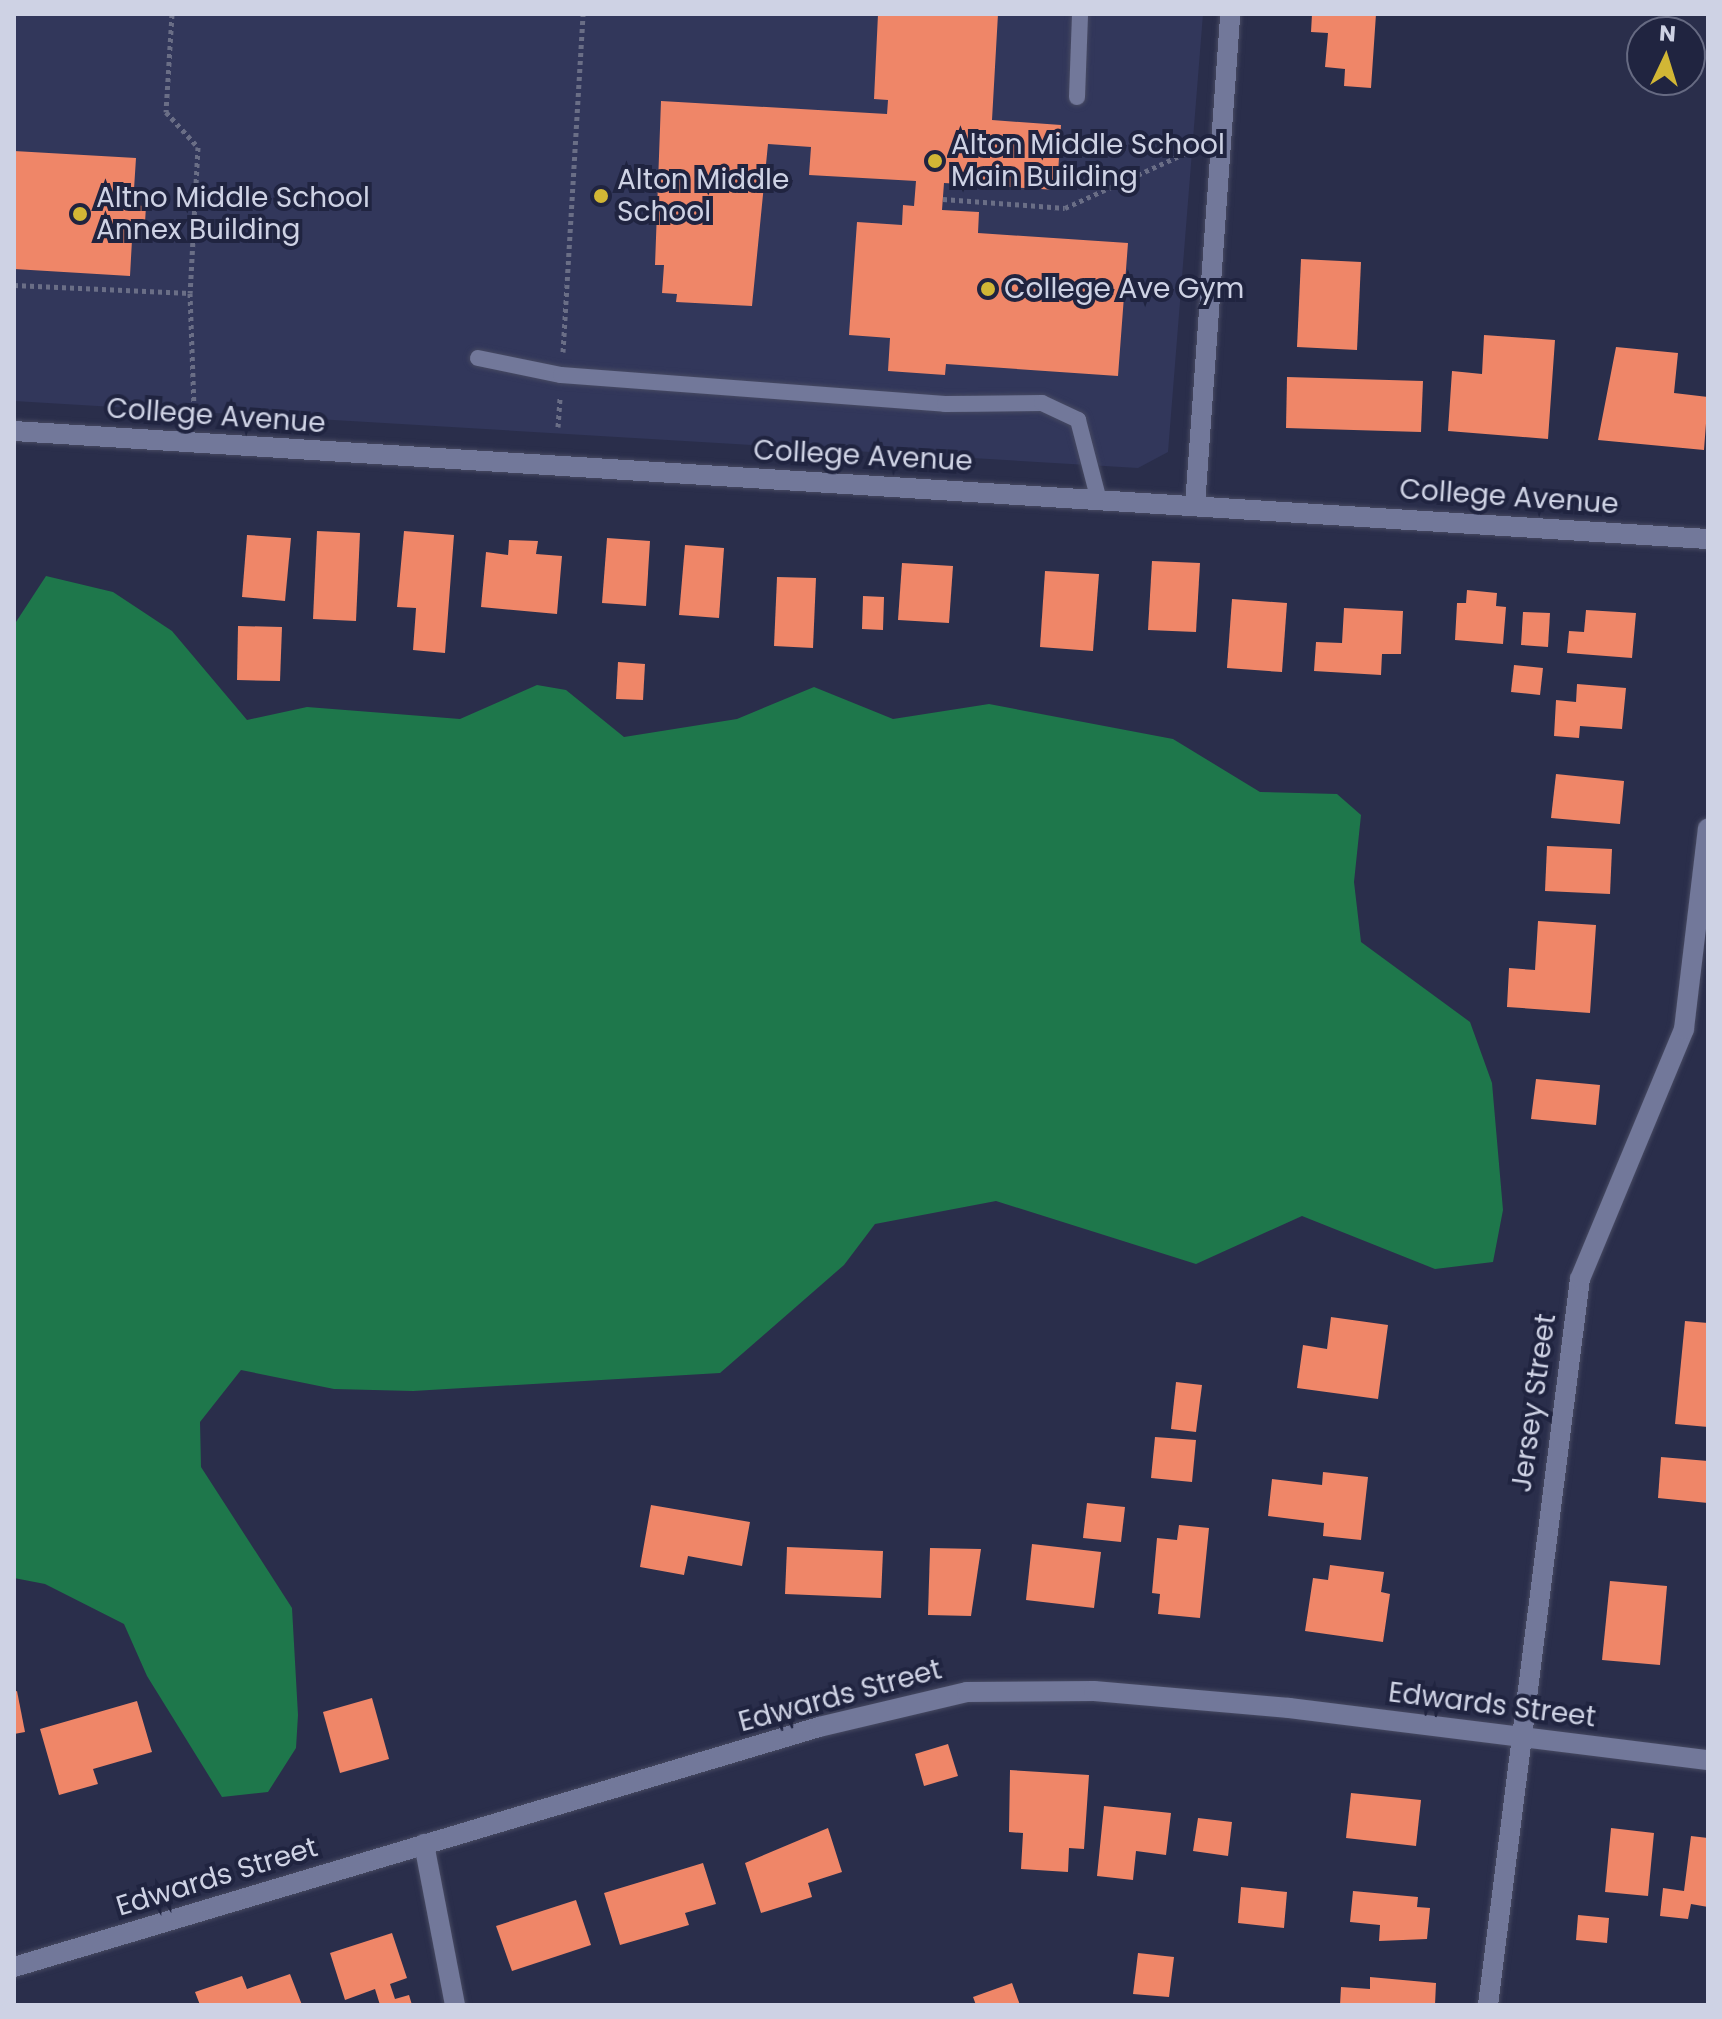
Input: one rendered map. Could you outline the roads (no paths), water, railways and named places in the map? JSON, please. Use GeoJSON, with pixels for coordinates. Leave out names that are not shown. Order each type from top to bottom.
{"type":"FeatureCollection","features":[{"type":"Feature","properties":{"kind":"street"},"geometry":{"type":"LineString","coordinates":[[1195,506],[1219,134],[1230,14]]}},
{"type":"Feature","properties":{"kind":"street","name":"College Avenue"},"geometry":{"type":"LineString","coordinates":[[14,431],[1098,497],[1708,539]]}},
{"type":"Feature","properties":{"kind":"street","name":"Jersey Street"},"geometry":{"type":"LineString","coordinates":[[1488,2005],[1580,1279],[1684,1029],[1708,828]]}},
{"type":"Feature","properties":{"kind":"street","name":"Edwards Street"},"geometry":{"type":"LineString","coordinates":[[14,1967],[424,1844],[967,1692],[1094,1691],[1708,1760]]}},
{"type":"Feature","properties":{"kind":"street"},"geometry":{"type":"LineString","coordinates":[[424,1844],[455,2005]]}},
{"type":"Feature","properties":{"kind":"lane"},"geometry":{"type":"LineString","coordinates":[[1077,97],[1080,14]]}},
{"type":"Feature","properties":{"kind":"lane"},"geometry":{"type":"LineString","coordinates":[[478,358],[561,375],[945,404],[1042,403],[1078,420],[1098,497]]}},
{"type":"Feature","properties":{"kind":"place","name":"Alton Middle School Main Building"},"geometry":{"type":"Point","coordinates":[935,161]}},
{"type":"Feature","properties":{"kind":"place","name":"Alton Middle School"},"geometry":{"type":"Point","coordinates":[601,196]}},
{"type":"Feature","properties":{"kind":"place","name":"Altno Middle School Annex Building"},"geometry":{"type":"Point","coordinates":[80,214]}},
{"type":"Feature","properties":{"kind":"place","name":"College Ave Gym"},"geometry":{"type":"Point","coordinates":[988,289]}}]}
